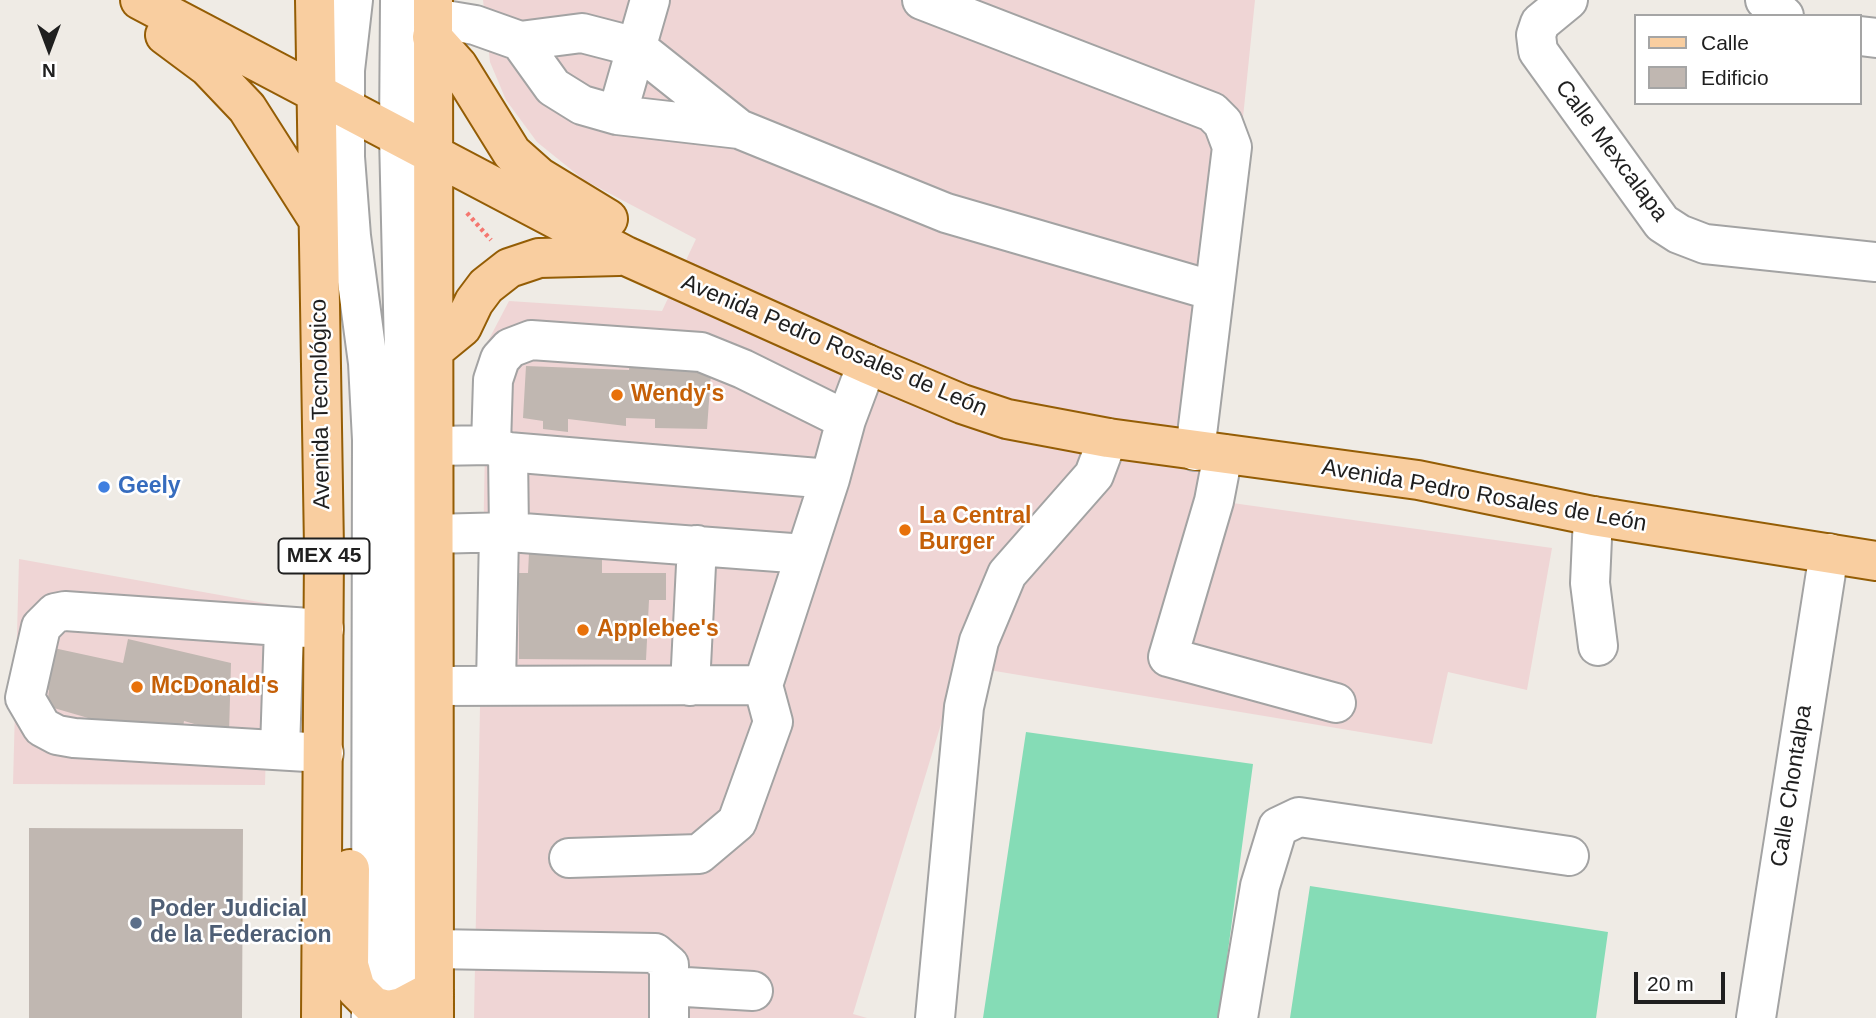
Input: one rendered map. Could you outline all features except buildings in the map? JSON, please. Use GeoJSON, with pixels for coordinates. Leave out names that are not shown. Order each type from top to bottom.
{"type":"FeatureCollection","features":[{"type":"Feature","properties":{"kind":"main road"},"geometry":{"type":"LineString","coordinates":[[119,0],[208,67],[247,108],[317,218]]}},
{"type":"Feature","properties":{"kind":"main road","name":"Avenida Pedro Rosales de León"},"geometry":{"type":"LineString","coordinates":[[140,0],[625,256],[867,364],[962,404],[1007,419],[1108,438],[1418,480],[1593,516],[1876,561]]}},
{"type":"Feature","properties":{"kind":"main road","name":"Avenida Tecnológico"},"geometry":{"type":"LineString","coordinates":[[315,0],[331,102],[317,218],[324,548],[321,1018]]}},
{"type":"Feature","properties":{"kind":"main road"},"geometry":{"type":"LineString","coordinates":[[324,548],[350,646],[349,965],[356,989],[403,1010],[435,949],[432,534],[433,19]]}},
{"type":"Feature","properties":{"kind":"main road"},"geometry":{"type":"LineString","coordinates":[[433,19],[458,66],[512,153],[539,177],[609,220],[625,256],[539,258],[509,268],[486,286],[474,302],[462,327],[434,350]]}},
{"type":"Feature","properties":{"kind":"street"},"geometry":{"type":"LineString","coordinates":[[353,0],[331,102],[368,363],[403,1010]]}},
{"type":"Feature","properties":{"kind":"street"},"geometry":{"type":"LineString","coordinates":[[400,0],[399,136],[406,436],[403,1010]]}},
{"type":"Feature","properties":{"kind":"street"},"geometry":{"type":"LineString","coordinates":[[617,115],[650,0]]}},
{"type":"Feature","properties":{"kind":"street"},"geometry":{"type":"LineString","coordinates":[[922,0],[1212,112],[1230,135],[1232,147],[1214,290],[1209,452],[1214,501],[1168,657],[1336,703]]}},
{"type":"Feature","properties":{"kind":"street","name":"Calle Mexcalapa"},"geometry":{"type":"LineString","coordinates":[[1567,0],[1540,23],[1536,35],[1541,57],[1662,223],[1705,244],[1876,262]]}},
{"type":"Feature","properties":{"kind":"street"},"geometry":{"type":"LineString","coordinates":[[1765,0],[1782,14]]}},
{"type":"Feature","properties":{"kind":"street"},"geometry":{"type":"LineString","coordinates":[[433,19],[475,25],[520,41],[582,33],[636,47],[739,129]]}},
{"type":"Feature","properties":{"kind":"street"},"geometry":{"type":"LineString","coordinates":[[520,41],[553,87],[582,105],[617,115],[739,129],[946,212],[1214,290]]}},
{"type":"Feature","properties":{"kind":"street"},"geometry":{"type":"LineString","coordinates":[[496,685],[504,532],[494,380],[500,359],[510,348],[531,340],[701,352],[743,369],[846,420]]}},
{"type":"Feature","properties":{"kind":"street"},"geometry":{"type":"LineString","coordinates":[[569,858],[699,854],[737,822],[773,722],[763,685],[830,479],[846,420],[867,364]]}},
{"type":"Feature","properties":{"kind":"street"},"geometry":{"type":"LineString","coordinates":[[935,1018],[964,707],[979,641],[1007,574],[1094,475],[1108,438]]}},
{"type":"Feature","properties":{"kind":"street"},"geometry":{"type":"LineString","coordinates":[[433,446],[499,448],[830,479]]}},
{"type":"Feature","properties":{"kind":"street"},"geometry":{"type":"LineString","coordinates":[[1593,516],[1590,583],[1598,646]]}},
{"type":"Feature","properties":{"kind":"street"},"geometry":{"type":"LineString","coordinates":[[432,534],[504,532],[805,554]]}},
{"type":"Feature","properties":{"kind":"street"},"geometry":{"type":"LineString","coordinates":[[690,686],[697,545]]}},
{"type":"Feature","properties":{"kind":"street","name":"Calle Chontalpa"},"geometry":{"type":"LineString","coordinates":[[1756,1018],[1829,553]]}},
{"type":"Feature","properties":{"kind":"street"},"geometry":{"type":"LineString","coordinates":[[324,629],[76,610],[55,613],[41,627],[25,698],[42,727],[57,735],[324,753]]}},
{"type":"Feature","properties":{"kind":"street"},"geometry":{"type":"LineString","coordinates":[[280,749],[284,628]]}},
{"type":"Feature","properties":{"kind":"street"},"geometry":{"type":"LineString","coordinates":[[433,685],[763,685]]}},
{"type":"Feature","properties":{"kind":"street"},"geometry":{"type":"LineString","coordinates":[[1238,1018],[1260,886],[1278,827],[1288,822],[1299,817],[1569,856]]}},
{"type":"Feature","properties":{"kind":"street"},"geometry":{"type":"LineString","coordinates":[[435,949],[655,953],[668,965],[669,1002],[753,992]]}},
{"type":"Feature","properties":{"kind":"path"},"geometry":{"type":"LineString","coordinates":[[461,207],[499,248]]}},
{"type":"Feature","properties":{"kind":"shaded area"},"geometry":{"type":"Polygon","coordinates":[[[483,0],[1255,0],[1204,499],[1552,548],[1527,690],[1448,672],[1432,744],[959,665],[853,1014],[867,1018],[474,1018],[487,343],[509,301],[662,311],[696,239],[584,180],[537,142],[506,100],[490,62],[483,0]]]}},
{"type":"Feature","properties":{"kind":"shaded area"},"geometry":{"type":"Polygon","coordinates":[[[19,559],[270,604],[265,785],[13,784],[19,559]]]}},
{"type":"Feature","properties":{"kind":"green space"},"geometry":{"type":"Polygon","coordinates":[[[1026,732],[1253,764],[1219,1018],[983,1018],[1026,732]]]}},
{"type":"Feature","properties":{"kind":"green space"},"geometry":{"type":"Polygon","coordinates":[[[1310,886],[1608,932],[1596,1018],[1290,1018],[1310,886]]]}},
{"type":"Feature","properties":{"kind":"place","name":"Wendy's"},"geometry":{"type":"Point","coordinates":[617,395]}},
{"type":"Feature","properties":{"kind":"place","name":"Geely"},"geometry":{"type":"Point","coordinates":[104,487]}},
{"type":"Feature","properties":{"kind":"place","name":"La Central Burger"},"geometry":{"type":"Point","coordinates":[905,530]}},
{"type":"Feature","properties":{"kind":"place","name":"Applebee's"},"geometry":{"type":"Point","coordinates":[583,630]}},
{"type":"Feature","properties":{"kind":"place","name":"McDonald's"},"geometry":{"type":"Point","coordinates":[137,687]}},
{"type":"Feature","properties":{"kind":"place","name":"Poder Judicial de la Federacion"},"geometry":{"type":"Point","coordinates":[136,923]}}]}
